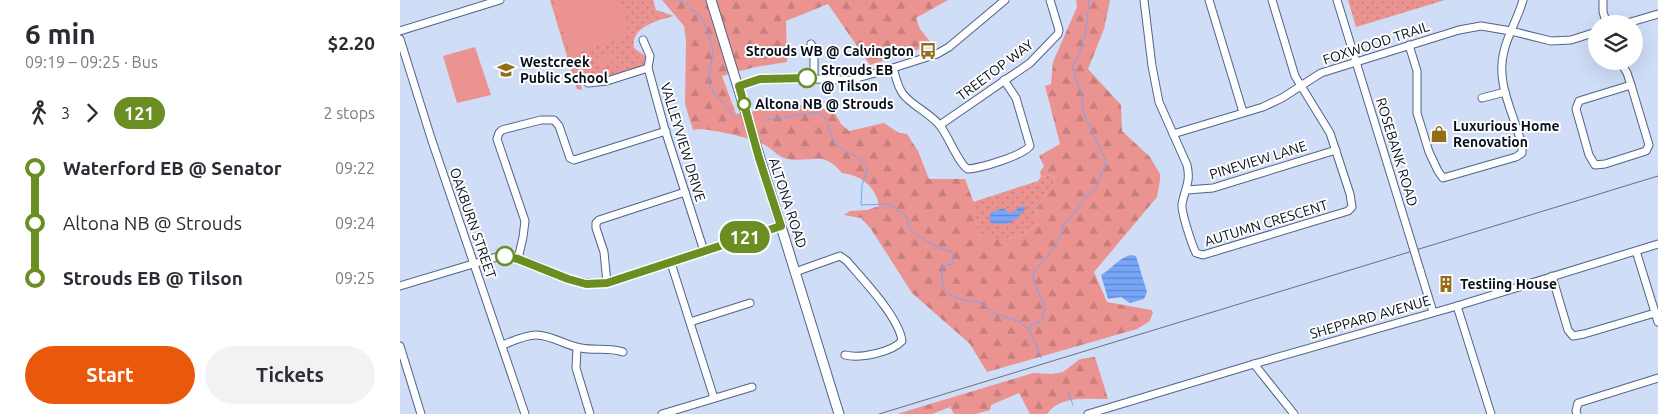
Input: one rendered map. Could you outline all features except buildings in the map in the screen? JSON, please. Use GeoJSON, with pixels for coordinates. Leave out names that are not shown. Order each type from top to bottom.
{"type":"FeatureCollection","features":[{"type":"Feature","properties":{"kind":"main road","name":"ALTONA ROAD"},"geometry":{"type":"LineString","coordinates":[[711,0],[839,413]]}},
{"type":"Feature","properties":{"kind":"street"},"geometry":{"type":"LineString","coordinates":[[400,31],[500,0]]}},
{"type":"Feature","properties":{"kind":"street"},"geometry":{"type":"LineString","coordinates":[[739,86],[760,79],[814,78],[850,80],[893,68],[936,54],[949,47],[1005,0]]}},
{"type":"Feature","properties":{"kind":"street","name":"TREETOP WAY"},"geometry":{"type":"LineString","coordinates":[[940,125],[1030,63],[1058,34],[1059,30],[1050,0]]}},
{"type":"Feature","properties":{"kind":"street","name":"AUTUMN CRESCENT"},"geometry":{"type":"LineString","coordinates":[[1144,0],[1159,102],[1187,165],[1189,182],[1182,205],[1183,213],[1196,253],[1203,255],[1348,211],[1352,207],[1330,133],[1295,76],[1272,0]]}},
{"type":"Feature","properties":{"kind":"street"},"geometry":{"type":"LineString","coordinates":[[1209,0],[1243,112]]}},
{"type":"Feature","properties":{"kind":"street","name":"ROSEBANK ROAD"},"geometry":{"type":"LineString","coordinates":[[1337,0],[1433,312]]}},
{"type":"Feature","properties":{"kind":"street"},"geometry":{"type":"LineString","coordinates":[[1409,45],[1417,71],[1417,113],[1429,152],[1443,178],[1516,157],[1522,153],[1520,140],[1505,92],[1502,62],[1504,51],[1523,0]]}},
{"type":"Feature","properties":{"kind":"street"},"geometry":{"type":"LineString","coordinates":[[1603,0],[1604,15]]}},
{"type":"Feature","properties":{"kind":"street"},"geometry":{"type":"LineString","coordinates":[[1643,18],[1658,14]]}},
{"type":"Feature","properties":{"kind":"street","name":"FOXWOOD TRAIL"},"geometry":{"type":"LineString","coordinates":[[1173,134],[1275,101],[1321,73],[1459,30],[1481,26],[1551,41],[1571,40],[1588,35]]}},
{"type":"Feature","properties":{"kind":"street","name":"OAKBURN STREET"},"geometry":{"type":"LineString","coordinates":[[400,39],[431,138],[525,414]]}},
{"type":"Feature","properties":{"kind":"street","name":"VALLEYVIEW DRIVE"},"geometry":{"type":"LineString","coordinates":[[643,40],[650,56],[648,68],[666,131],[704,251]]}},
{"type":"Feature","properties":{"kind":"street"},"geometry":{"type":"LineString","coordinates":[[811,44],[814,50],[814,78]]}},
{"type":"Feature","properties":{"kind":"street"},"geometry":{"type":"LineString","coordinates":[[588,83],[607,81],[648,68]]}},
{"type":"Feature","properties":{"kind":"street"},"geometry":{"type":"LineString","coordinates":[[893,68],[898,87],[907,99],[940,125],[961,164],[964,168],[968,169],[1017,154],[1028,149],[1030,146],[1016,98],[1004,80]]}},
{"type":"Feature","properties":{"kind":"street"},"geometry":{"type":"LineString","coordinates":[[1625,70],[1627,73],[1631,85],[1650,144],[1646,151],[1605,164],[1595,165],[1589,155],[1576,109],[1579,101],[1631,85]]}},
{"type":"Feature","properties":{"kind":"street"},"geometry":{"type":"LineString","coordinates":[[1482,98],[1505,92]]}},
{"type":"Feature","properties":{"kind":"street"},"geometry":{"type":"LineString","coordinates":[[518,259],[525,221],[497,139],[502,130],[541,120],[554,120],[559,126],[570,158],[574,160],[666,131]]}},
{"type":"Feature","properties":{"kind":"street","name":"PINEVIEW LANE"},"geometry":{"type":"LineString","coordinates":[[1187,190],[1213,188],[1336,150]]}},
{"type":"Feature","properties":{"kind":"street"},"geometry":{"type":"LineString","coordinates":[[607,283],[604,252],[596,223],[599,220],[685,192]]}},
{"type":"Feature","properties":{"kind":"street"},"geometry":{"type":"LineString","coordinates":[[400,286],[498,256],[518,259],[568,279],[586,284],[607,283],[781,226]]}},
{"type":"Feature","properties":{"kind":"street","name":"SHEPPARD AVENUE"},"geometry":{"type":"LineString","coordinates":[[1088,414],[1457,306],[1658,244]]}},
{"type":"Feature","properties":{"kind":"street"},"geometry":{"type":"LineString","coordinates":[[1636,250],[1658,322]]}},
{"type":"Feature","properties":{"kind":"street"},"geometry":{"type":"LineString","coordinates":[[795,272],[840,256],[847,261],[883,305],[901,333],[902,341],[897,346],[864,356],[846,356]]}},
{"type":"Feature","properties":{"kind":"street"},"geometry":{"type":"LineString","coordinates":[[671,263],[714,398]]}},
{"type":"Feature","properties":{"kind":"street"},"geometry":{"type":"LineString","coordinates":[[1552,276],[1568,330],[1573,336],[1655,313]]}},
{"type":"Feature","properties":{"kind":"street"},"geometry":{"type":"LineString","coordinates":[[690,322],[750,304]]}},
{"type":"Feature","properties":{"kind":"street"},"geometry":{"type":"LineString","coordinates":[[1457,306],[1491,414]]}},
{"type":"Feature","properties":{"kind":"street"},"geometry":{"type":"LineString","coordinates":[[502,344],[536,335],[555,339],[578,348],[618,350],[623,352]]}},
{"type":"Feature","properties":{"kind":"street"},"geometry":{"type":"LineString","coordinates":[[400,346],[421,414]]}},
{"type":"Feature","properties":{"kind":"street"},"geometry":{"type":"LineString","coordinates":[[578,348],[576,368],[590,414]]}},
{"type":"Feature","properties":{"kind":"street"},"geometry":{"type":"LineString","coordinates":[[1254,364],[1294,414]]}},
{"type":"Feature","properties":{"kind":"street"},"geometry":{"type":"LineString","coordinates":[[1576,414],[1578,403],[1658,378]]}},
{"type":"Feature","properties":{"kind":"street"},"geometry":{"type":"LineString","coordinates":[[662,414],[752,386]]}},
{"type":"Feature","properties":{"kind":"green space"},"geometry":{"type":"Polygon","coordinates":[[[550,0],[653,0],[656,10],[674,16],[653,22],[636,35],[634,48],[645,56],[646,59],[643,66],[608,77],[587,73],[580,80],[582,90],[577,89],[550,0]]]}},
{"type":"Feature","properties":{"kind":"green space"},"geometry":{"type":"Polygon","coordinates":[[[553,0],[612,0],[627,19],[627,35],[574,54],[570,52],[553,0]]]}},
{"type":"Feature","properties":{"kind":"green space"},"geometry":{"type":"Polygon","coordinates":[[[662,0],[948,0],[916,18],[920,29],[933,45],[870,65],[828,4],[786,21],[787,62],[755,67],[722,76],[736,114],[796,104],[834,111],[841,124],[849,131],[884,123],[899,133],[907,134],[918,151],[929,179],[965,179],[975,206],[977,228],[980,235],[1005,239],[1016,237],[1037,224],[1040,202],[1055,184],[1053,175],[1041,177],[1040,172],[1044,166],[1039,156],[1060,144],[1045,86],[1051,84],[1053,62],[1077,7],[1076,0],[1110,0],[1104,29],[1088,69],[1121,105],[1122,131],[1150,157],[1160,174],[1160,180],[1157,197],[1094,272],[1107,302],[1151,310],[1153,312],[1150,321],[1137,329],[987,372],[970,344],[912,293],[871,229],[861,218],[844,215],[850,211],[867,210],[879,206],[871,187],[861,179],[842,173],[835,166],[823,160],[785,158],[765,145],[751,140],[718,131],[693,130],[685,104],[686,41],[684,26],[662,0]]]}},
{"type":"Feature","properties":{"kind":"green space"},"geometry":{"type":"Polygon","coordinates":[[[1348,0],[1445,0],[1356,27],[1348,0]]]}},
{"type":"Feature","properties":{"kind":"green space"},"geometry":{"type":"Polygon","coordinates":[[[475,47],[491,95],[457,103],[443,56],[475,47]]]}},
{"type":"Feature","properties":{"kind":"green space"},"geometry":{"type":"Polygon","coordinates":[[[612,52],[616,61],[600,67],[597,58],[612,52]]]}},
{"type":"Feature","properties":{"kind":"green space"},"geometry":{"type":"Polygon","coordinates":[[[1053,175],[1055,184],[1040,202],[1037,224],[1010,239],[980,236],[973,202],[1038,181],[1041,177],[1053,175]]]}},
{"type":"Feature","properties":{"kind":"green space"},"geometry":{"type":"Polygon","coordinates":[[[1095,357],[1108,399],[1075,399],[1059,404],[1047,414],[1030,414],[1019,393],[991,405],[990,410],[975,414],[954,414],[950,407],[932,414],[897,414],[1033,373],[1052,374],[1063,372],[1080,359],[1095,357]]]}},
{"type":"Feature","properties":{"kind":"water"},"geometry":{"type":"Polygon","coordinates":[[[1021,206],[1027,207],[1012,222],[1004,224],[991,223],[989,219],[991,213],[1003,208],[1011,214],[1021,206]]]}},
{"type":"Feature","properties":{"kind":"water"},"geometry":{"type":"Polygon","coordinates":[[[1131,255],[1136,256],[1147,292],[1144,299],[1130,303],[1121,297],[1108,299],[1101,275],[1123,258],[1131,255]]]}},
{"type":"Feature","properties":{"kind":"waterway"},"geometry":{"type":"LineString","coordinates":[[679,0],[701,17],[708,32],[713,51],[708,84],[734,116]]}},
{"type":"Feature","properties":{"kind":"waterway"},"geometry":{"type":"LineString","coordinates":[[1029,331],[1030,325],[1042,321],[1045,308],[1033,279],[1034,272],[1060,238],[1064,224],[1070,219],[1086,196],[1095,190],[1105,165],[1105,159],[1082,107],[1082,97],[1072,66],[1083,43],[1089,0]]}},
{"type":"Feature","properties":{"kind":"waterway"},"geometry":{"type":"LineString","coordinates":[[765,120],[819,112],[825,118],[834,143],[846,152],[859,158],[868,168],[862,185],[861,205],[887,204],[893,206],[907,217],[910,228],[918,236],[939,248],[952,252],[952,264],[943,267],[942,271],[943,283],[948,293],[957,298],[975,301],[997,314],[1021,323],[1030,333],[1041,358]]}},
{"type":"Feature","properties":{"kind":"waterway"},"geometry":{"type":"LineString","coordinates":[[1068,392],[1073,405]]}},
{"type":"Feature","properties":{"kind":"railway"},"geometry":{"type":"LineString","coordinates":[[879,414],[1658,176]]}},
{"type":"Feature","properties":{"kind":"bus line","name":"121"},"geometry":{"type":"LineString","coordinates":[[505,256],[586,284],[607,283],[781,226],[759,158],[739,86],[760,79],[807,78]]}},
{"type":"Feature","properties":{"kind":"place","name":"Strouds WB @ Calvington"},"geometry":{"type":"Point","coordinates":[928,51]}},
{"type":"Feature","properties":{"kind":"place","name":"Westcreek Public School"},"geometry":{"type":"Point","coordinates":[506,70]}},
{"type":"Feature","properties":{"kind":"place","name":"Strouds EB @ Tilson"},"geometry":{"type":"Point","coordinates":[807,78]}},
{"type":"Feature","properties":{"kind":"place","name":"Altona NB @ Strouds"},"geometry":{"type":"Point","coordinates":[744,104]}},
{"type":"Feature","properties":{"kind":"place","name":"Luxurious Home Renovation"},"geometry":{"type":"Point","coordinates":[1439,134]}},
{"type":"Feature","properties":{"kind":"place","name":"Testiing House"},"geometry":{"type":"Point","coordinates":[1446,284]}}]}
